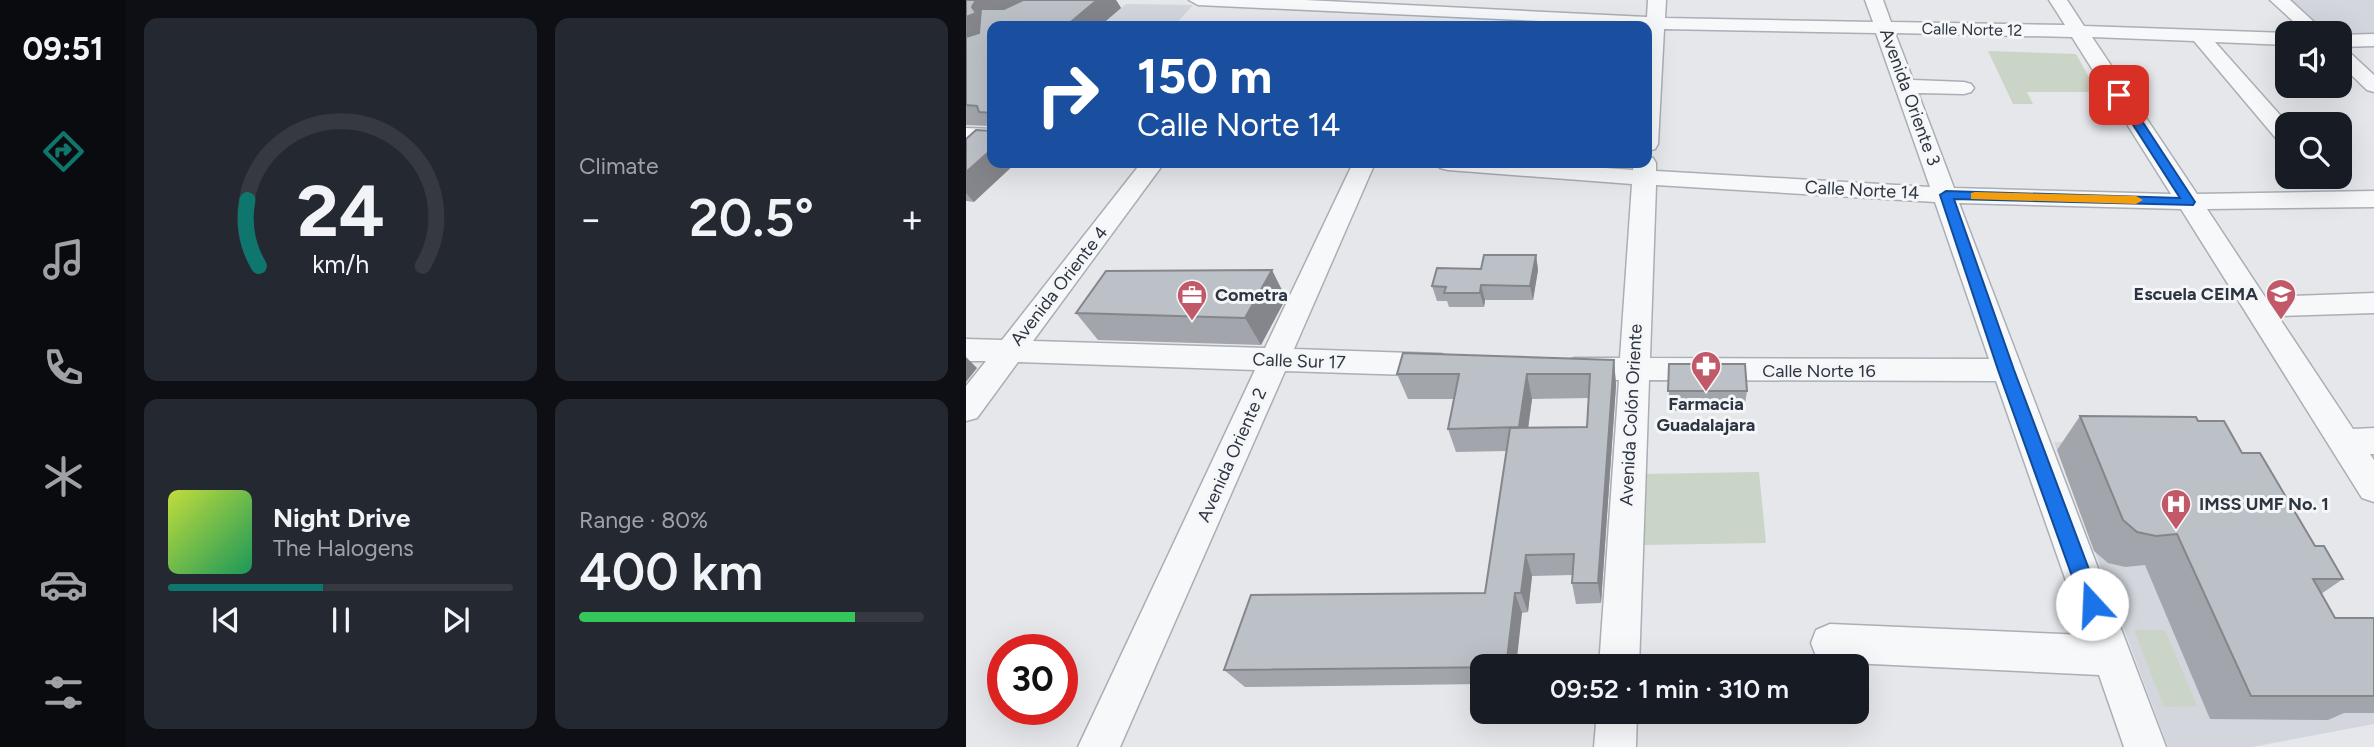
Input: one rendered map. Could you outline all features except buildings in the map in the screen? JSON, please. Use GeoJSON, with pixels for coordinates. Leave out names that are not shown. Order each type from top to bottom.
{"type":"FeatureCollection","features":[{"type":"Feature","properties":{"kind":"street","name":"Calle Norte 12"},"geometry":{"type":"LineString","coordinates":[[1198,0],[1274,1],[1435,13],[1511,8],[1637,21]]}},
{"type":"Feature","properties":{"kind":"street"},"geometry":{"type":"LineString","coordinates":[[1652,77],[1657,0]]}},
{"type":"Feature","properties":{"kind":"street","name":"Avenida Oriente 3"},"geometry":{"type":"LineString","coordinates":[[1874,0],[2145,747]]}},
{"type":"Feature","properties":{"kind":"street"},"geometry":{"type":"LineString","coordinates":[[2058,0],[2256,307],[2359,442],[2374,488]]}},
{"type":"Feature","properties":{"kind":"street"},"geometry":{"type":"LineString","coordinates":[[2279,0],[2303,21]]}},
{"type":"Feature","properties":{"kind":"street"},"geometry":{"type":"LineString","coordinates":[[1261,18],[1274,1]]}},
{"type":"Feature","properties":{"kind":"street","name":"Calle Norte 12"},"geometry":{"type":"LineString","coordinates":[[1652,23],[2077,31],[2275,39]]}},
{"type":"Feature","properties":{"kind":"street"},"geometry":{"type":"LineString","coordinates":[[2200,36],[2275,123]]}},
{"type":"Feature","properties":{"kind":"street"},"geometry":{"type":"LineString","coordinates":[[2352,41],[2374,40]]}},
{"type":"Feature","properties":{"kind":"street"},"geometry":{"type":"LineString","coordinates":[[2352,52],[2374,62]]}},
{"type":"Feature","properties":{"kind":"street"},"geometry":{"type":"LineString","coordinates":[[2352,65],[2374,86]]}},
{"type":"Feature","properties":{"kind":"street"},"geometry":{"type":"LineString","coordinates":[[1904,86],[1964,88]]}},
{"type":"Feature","properties":{"kind":"street","name":"Avenida Oriente 4"},"geometry":{"type":"LineString","coordinates":[[966,410],[1149,168]]}},
{"type":"Feature","properties":{"kind":"street","name":"Avenida Oriente 2"},"geometry":{"type":"LineString","coordinates":[[1099,747],[1362,168]]}},
{"type":"Feature","properties":{"kind":"street","name":"Calle Norte 14"},"geometry":{"type":"LineString","coordinates":[[1571,168],[1645,171],[1946,195],[2189,202],[2374,199]]}},
{"type":"Feature","properties":{"kind":"street","name":"Avenida Colón Oriente"},"geometry":{"type":"LineString","coordinates":[[1620,654],[1645,171]]}},
{"type":"Feature","properties":{"kind":"street"},"geometry":{"type":"LineString","coordinates":[[2332,189],[2341,199]]}},
{"type":"Feature","properties":{"kind":"street"},"geometry":{"type":"LineString","coordinates":[[2256,307],[2374,303]]}},
{"type":"Feature","properties":{"kind":"street","name":"Calle Sur 17"},"geometry":{"type":"LineString","coordinates":[[966,350],[1468,366]]}},
{"type":"Feature","properties":{"kind":"street"},"geometry":{"type":"LineString","coordinates":[[1550,369],[1633,371]]}},
{"type":"Feature","properties":{"kind":"street","name":"Calle Norte 16"},"geometry":{"type":"LineString","coordinates":[[1633,371],[2006,370]]}},
{"type":"Feature","properties":{"kind":"street"},"geometry":{"type":"LineString","coordinates":[[1830,643],[2111,656]]}},
{"type":"Feature","properties":{"kind":"street"},"geometry":{"type":"LineString","coordinates":[[1615,747],[1616,724]]}},
{"type":"Feature","properties":{"kind":"shaded area"},"geometry":{"type":"Polygon","coordinates":[[[2288,0],[2374,0],[2374,34],[2352,34],[2352,21],[2312,21],[2288,0]]]}},
{"type":"Feature","properties":{"kind":"shaded area"},"geometry":{"type":"Polygon","coordinates":[[[1126,4],[1193,5],[1179,21],[1106,21],[1126,4]]]}},
{"type":"Feature","properties":{"kind":"shaded area"},"geometry":{"type":"Polygon","coordinates":[[[1988,51],[2076,54],[2097,92],[2027,92],[2033,104],[2013,104],[1988,51]]]}},
{"type":"Feature","properties":{"kind":"shaded area","name":"IMSS UMF No. 1"},"geometry":{"type":"Polygon","coordinates":[[[2054,442],[2218,443],[2313,619],[2374,619],[2374,724],[2252,747],[2168,747],[2054,442]]]}},
{"type":"Feature","properties":{"kind":"shaded area"},"geometry":{"type":"Polygon","coordinates":[[[1759,472],[1766,543],[1642,545],[1643,474],[1759,472]]]}},
{"type":"Feature","properties":{"kind":"shaded area"},"geometry":{"type":"Polygon","coordinates":[[[2134,630],[2165,630],[2197,706],[2164,707],[2134,630]]]}},
{"type":"Feature","properties":{"kind":"slow traffic"},"geometry":{"type":"LineString","coordinates":[[1975,196],[2136,200]]}},
{"type":"Feature","properties":{"kind":"place","name":"Escuela CEIMA"},"geometry":{"type":"Point","coordinates":[2281,321]}},
{"type":"Feature","properties":{"kind":"place","name":"Cometra"},"geometry":{"type":"Point","coordinates":[1192,322]}},
{"type":"Feature","properties":{"kind":"place","name":"Farmacia Guadalajara"},"geometry":{"type":"Point","coordinates":[1706,393]}},
{"type":"Feature","properties":{"kind":"place","name":"IMSS UMF No. 1"},"geometry":{"type":"Point","coordinates":[2176,531]}},
{"type":"Feature","properties":{"kind":"route"},"geometry":{"type":"LineString","coordinates":[[2092,604],[2006,370],[1946,195],[2189,202],[2119,95]]}}]}
